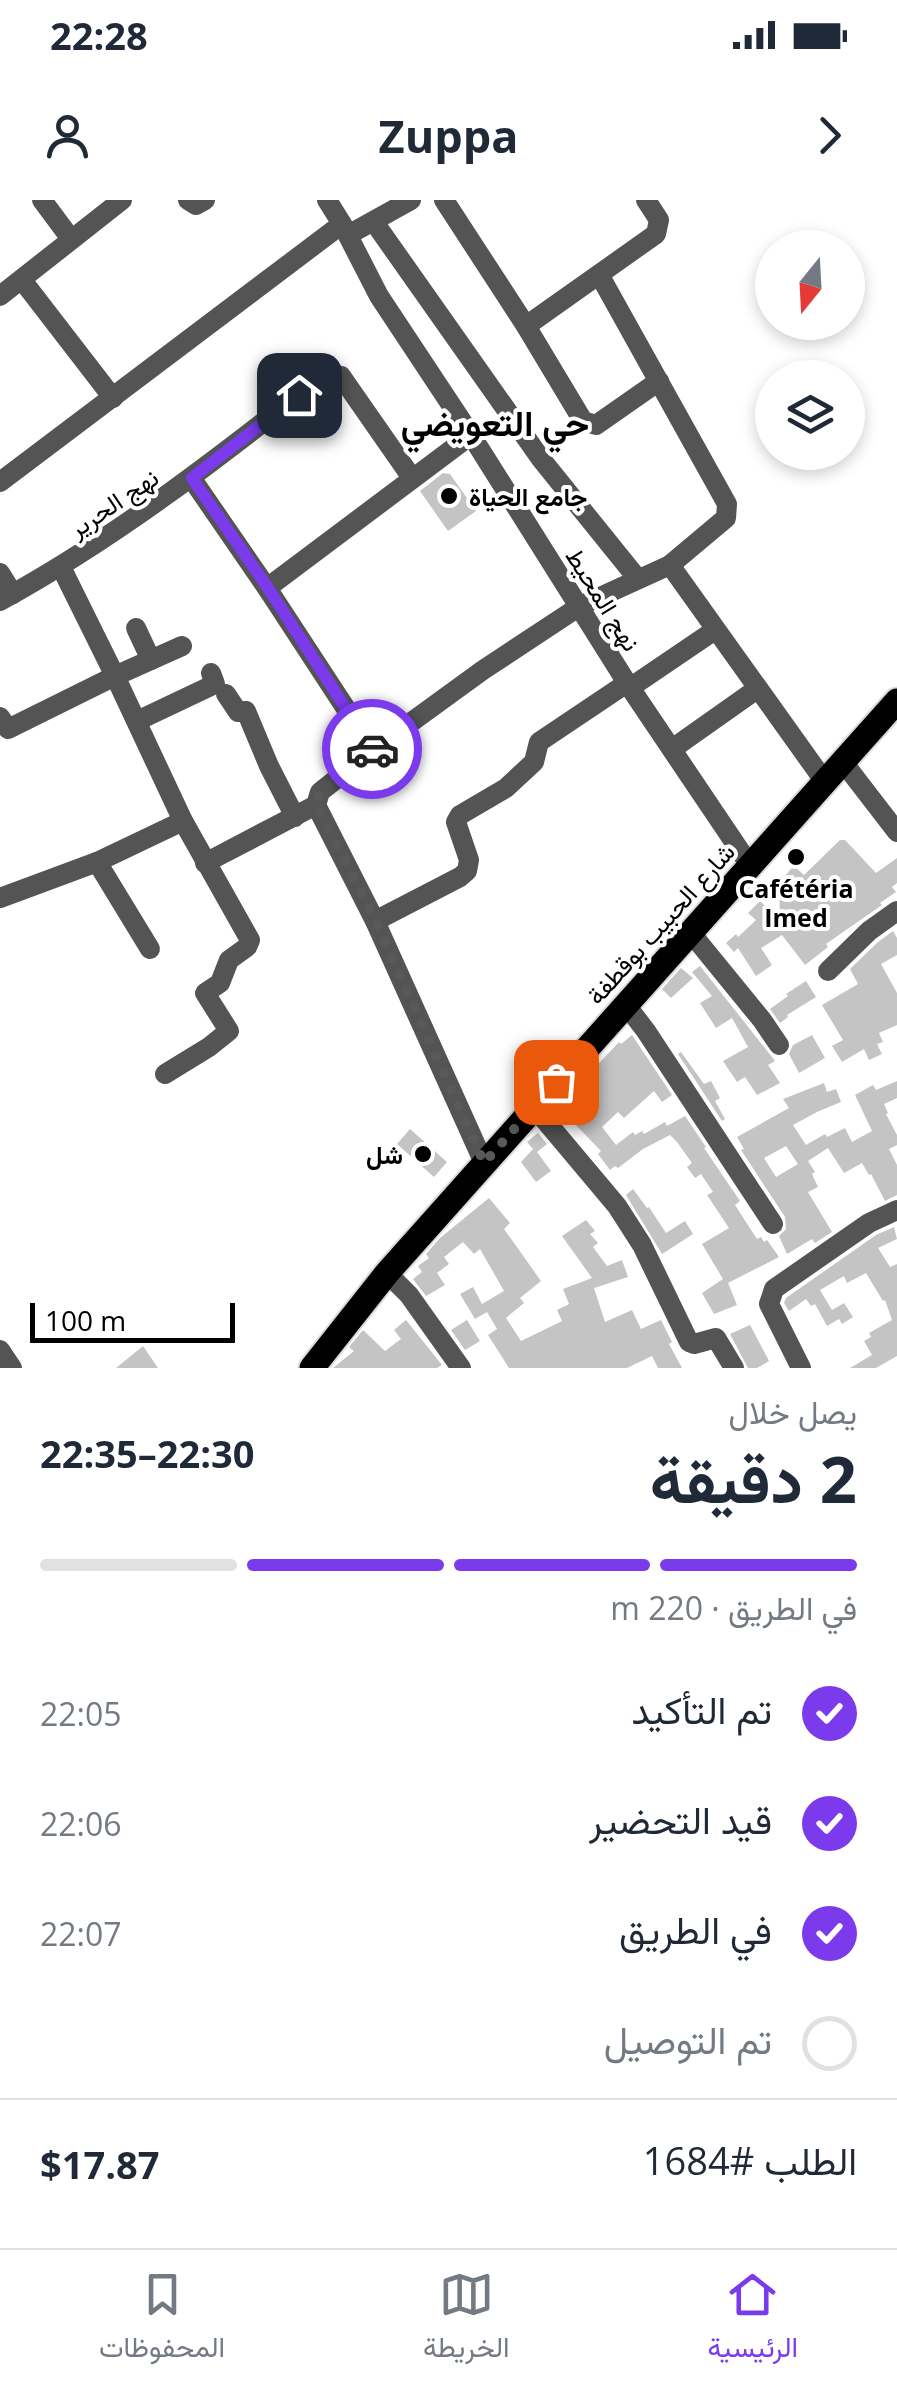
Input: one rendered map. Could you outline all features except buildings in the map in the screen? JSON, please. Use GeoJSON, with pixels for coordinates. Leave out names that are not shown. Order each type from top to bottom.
{"type":"FeatureCollection","features":[{"type":"Feature","properties":{"kind":"main road","name":"شارع الحبيب بوقطفة"},"geometry":{"type":"LineString","coordinates":[[312,1368],[387,1273],[533,1106],[897,701]]}},
{"type":"Feature","properties":{"kind":"street"},"geometry":{"type":"LineString","coordinates":[[42,200],[72,240]]}},
{"type":"Feature","properties":{"kind":"street"},"geometry":{"type":"LineString","coordinates":[[0,296],[122,200]]}},
{"type":"Feature","properties":{"kind":"street"},"geometry":{"type":"LineString","coordinates":[[188,200],[196,204],[205,200]]}},
{"type":"Feature","properties":{"kind":"street","name":"نهج المحيط"},"geometry":{"type":"LineString","coordinates":[[327,200],[379,296],[629,685],[752,866]]}},
{"type":"Feature","properties":{"kind":"street"},"geometry":{"type":"LineString","coordinates":[[0,482],[345,230],[374,222],[412,200]]}},
{"type":"Feature","properties":{"kind":"street"},"geometry":{"type":"LineString","coordinates":[[444,200],[583,420],[596,425],[659,381]]}},
{"type":"Feature","properties":{"kind":"street"},"geometry":{"type":"LineString","coordinates":[[526,326],[656,234],[659,220],[646,200]]}},
{"type":"Feature","properties":{"kind":"street"},"geometry":{"type":"LineString","coordinates":[[374,222],[541,459],[637,578]]}},
{"type":"Feature","properties":{"kind":"street"},"geometry":{"type":"LineString","coordinates":[[205,863],[316,805],[320,792],[483,670],[580,606],[670,565],[726,518],[727,504],[600,276]]}},
{"type":"Feature","properties":{"kind":"street"},"geometry":{"type":"LineString","coordinates":[[22,280],[114,398]]}},
{"type":"Feature","properties":{"kind":"street","name":"نهج الحرير"},"geometry":{"type":"LineString","coordinates":[[6,597],[60,568],[192,478],[326,374],[341,376],[412,478]]}},
{"type":"Feature","properties":{"kind":"street"},"geometry":{"type":"LineString","coordinates":[[268,588],[471,435]]}},
{"type":"Feature","properties":{"kind":"street"},"geometry":{"type":"LineString","coordinates":[[192,478],[373,750]]}},
{"type":"Feature","properties":{"kind":"street"},"geometry":{"type":"LineString","coordinates":[[670,565],[825,782]]}},
{"type":"Feature","properties":{"kind":"street"},"geometry":{"type":"LineString","coordinates":[[60,568],[183,822],[250,940],[228,960],[220,983],[205,993],[229,1032],[165,1074]]}},
{"type":"Feature","properties":{"kind":"street"},"geometry":{"type":"LineString","coordinates":[[0,573],[6,597]]}},
{"type":"Feature","properties":{"kind":"street"},"geometry":{"type":"LineString","coordinates":[[136,628],[151,660]]}},
{"type":"Feature","properties":{"kind":"street"},"geometry":{"type":"LineString","coordinates":[[375,920],[467,871],[469,860],[456,822],[460,815],[506,788],[534,762],[539,742],[714,630]]}},
{"type":"Feature","properties":{"kind":"street"},"geometry":{"type":"LineString","coordinates":[[3,726],[182,646]]}},
{"type":"Feature","properties":{"kind":"street"},"geometry":{"type":"LineString","coordinates":[[137,721],[215,684],[211,673]]}},
{"type":"Feature","properties":{"kind":"street"},"geometry":{"type":"LineString","coordinates":[[672,748],[757,689]]}},
{"type":"Feature","properties":{"kind":"street"},"geometry":{"type":"LineString","coordinates":[[226,694],[238,712],[246,711],[295,817]]}},
{"type":"Feature","properties":{"kind":"street"},"geometry":{"type":"LineString","coordinates":[[843,762],[897,832]]}},
{"type":"Feature","properties":{"kind":"street"},"geometry":{"type":"LineString","coordinates":[[316,805],[375,920],[484,1163]]}},
{"type":"Feature","properties":{"kind":"street"},"geometry":{"type":"LineString","coordinates":[[0,898],[97,862],[183,822]]}},
{"type":"Feature","properties":{"kind":"street"},"geometry":{"type":"LineString","coordinates":[[97,862],[150,949]]}},
{"type":"Feature","properties":{"kind":"street"},"geometry":{"type":"LineString","coordinates":[[828,971],[897,910]]}},
{"type":"Feature","properties":{"kind":"street"},"geometry":{"type":"LineString","coordinates":[[691,933],[778,1045]]}},
{"type":"Feature","properties":{"kind":"street"},"geometry":{"type":"LineString","coordinates":[[626,1004],[773,1224]]}},
{"type":"Feature","properties":{"kind":"street"},"geometry":{"type":"LineString","coordinates":[[533,1106],[628,1223],[689,1342],[716,1338],[734,1368]]}},
{"type":"Feature","properties":{"kind":"street"},"geometry":{"type":"LineString","coordinates":[[802,1368],[769,1304],[774,1289],[870,1223],[897,1210]]}},
{"type":"Feature","properties":{"kind":"street"},"geometry":{"type":"LineString","coordinates":[[387,1273],[409,1296],[461,1368]]}},
{"type":"Feature","properties":{"kind":"street"},"geometry":{"type":"LineString","coordinates":[[0,1350],[12,1368]]}},
{"type":"Feature","properties":{"kind":"way so far"},"geometry":{"type":"LineString","coordinates":[[372,749],[320,792],[316,805],[375,920],[484,1163],[556,1082]]}},
{"type":"Feature","properties":{"kind":"place","name":"جامع الحياة"},"geometry":{"type":"Point","coordinates":[449,496]}},
{"type":"Feature","properties":{"kind":"place","name":"Cafétéria Imed"},"geometry":{"type":"Point","coordinates":[796,857]}},
{"type":"Feature","properties":{"kind":"place","name":"شل"},"geometry":{"type":"Point","coordinates":[423,1154]}},
{"type":"Feature","properties":{"kind":"district","name":"حي التعويضي"},"geometry":{"type":"Point","coordinates":[495,422]}},
{"type":"Feature","properties":{"kind":"route"},"geometry":{"type":"LineString","coordinates":[[299,395],[192,478],[372,749]]}}]}
